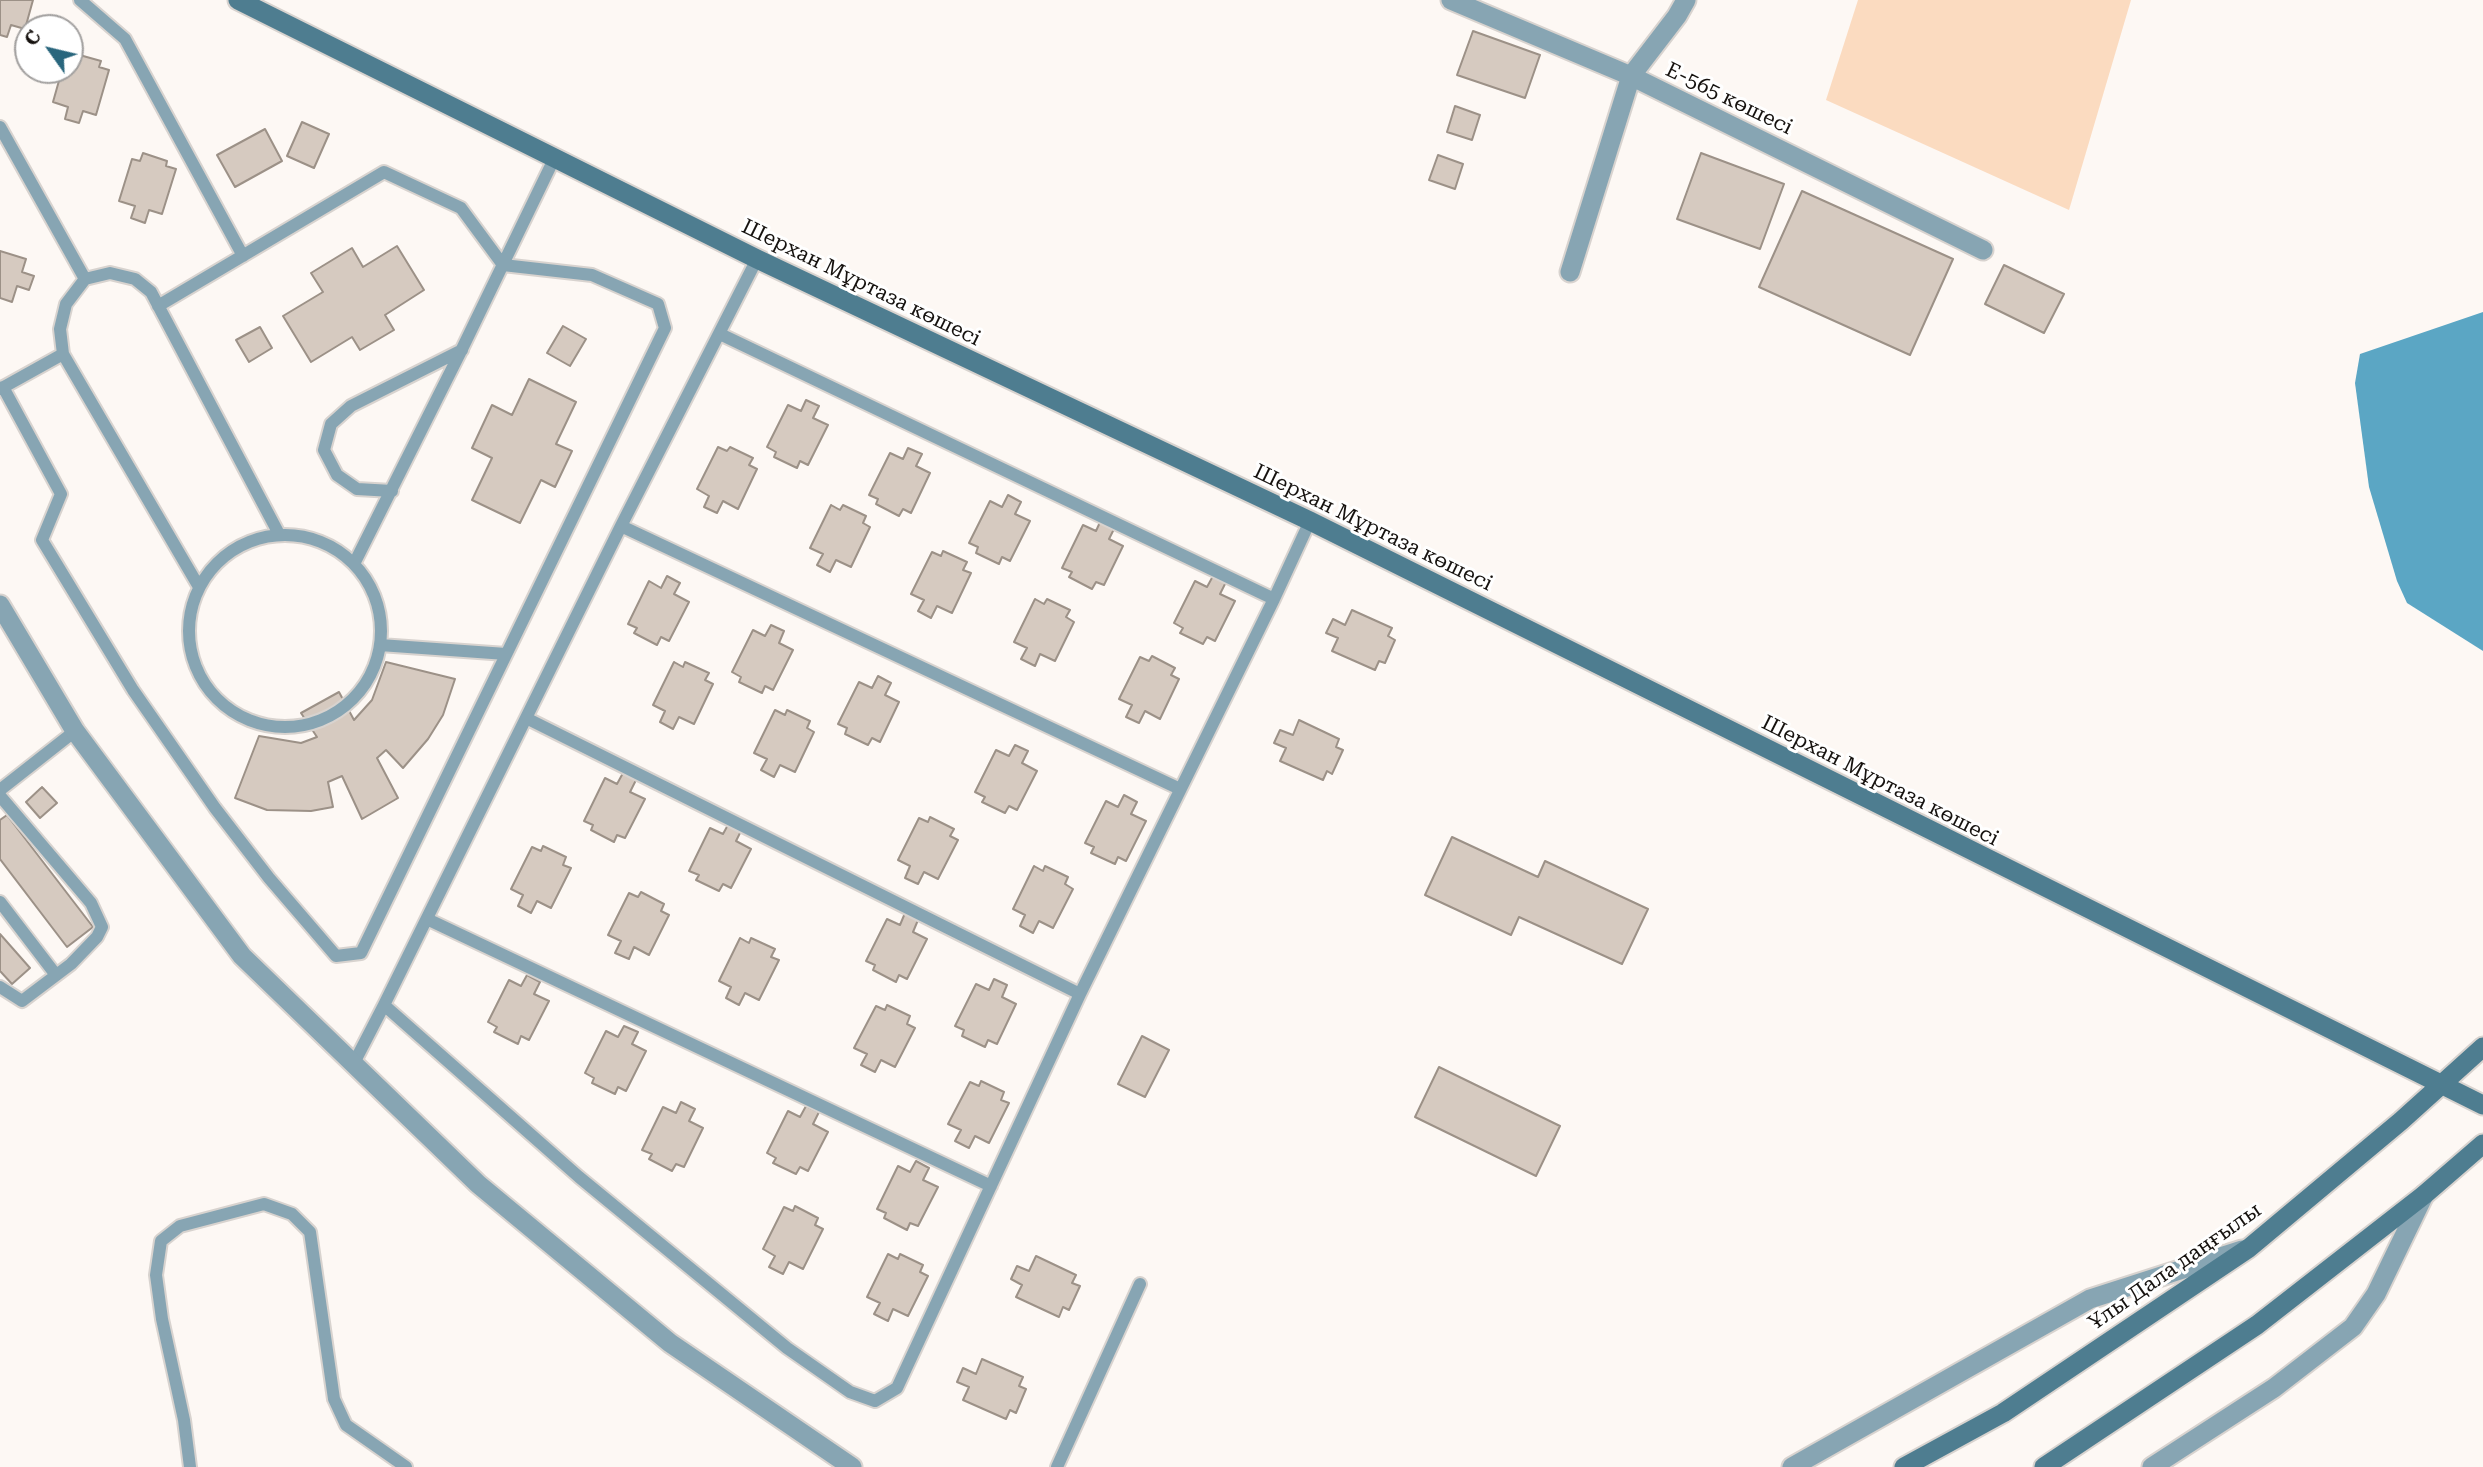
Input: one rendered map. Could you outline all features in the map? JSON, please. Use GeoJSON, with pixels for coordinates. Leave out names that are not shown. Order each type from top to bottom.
{"type":"FeatureCollection","features":[{"type":"Feature","properties":{"kind":"main road","name":"Шерхан Мұртаза көшесі"},"geometry":{"type":"LineString","coordinates":[[238,0],[757,259],[1310,521],[2483,1105]]}},
{"type":"Feature","properties":{"kind":"main road","name":"Ұлы Дала даңғылы"},"geometry":{"type":"LineString","coordinates":[[1904,1467],[2003,1413],[2249,1248],[2441,1086],[2483,1047]]}},
{"type":"Feature","properties":{"kind":"main road"},"geometry":{"type":"LineString","coordinates":[[2044,1467],[2257,1325],[2424,1195],[2483,1144]]}},
{"type":"Feature","properties":{"kind":"street","name":"Е-565 көшесі"},"geometry":{"type":"LineString","coordinates":[[1451,0],[1631,76],[1983,250]]}},
{"type":"Feature","properties":{"kind":"street"},"geometry":{"type":"LineString","coordinates":[[1570,272],[1631,76],[1686,0]]}},
{"type":"Feature","properties":{"kind":"street"},"geometry":{"type":"LineString","coordinates":[[0,604],[75,731],[242,956],[478,1184],[670,1343],[852,1467]]}},
{"type":"Feature","properties":{"kind":"street"},"geometry":{"type":"LineString","coordinates":[[2151,1467],[2274,1388],[2353,1326],[2376,1294],[2424,1195]]}},
{"type":"Feature","properties":{"kind":"street"},"geometry":{"type":"LineString","coordinates":[[1792,1467],[2090,1299],[2249,1248]]}},
{"type":"Feature","properties":{"kind":"lane"},"geometry":{"type":"LineString","coordinates":[[79,0],[125,39],[243,256]]}},
{"type":"Feature","properties":{"kind":"lane"},"geometry":{"type":"LineString","coordinates":[[0,127],[85,279]]}},
{"type":"Feature","properties":{"kind":"lane"},"geometry":{"type":"LineString","coordinates":[[355,562],[555,158]]}},
{"type":"Feature","properties":{"kind":"lane"},"geometry":{"type":"LineString","coordinates":[[63,354],[1,388],[61,494],[42,540],[133,690],[215,808],[269,878],[336,956],[361,953],[665,327],[658,304],[592,275],[503,265],[461,208],[384,172],[158,306]]}},
{"type":"Feature","properties":{"kind":"lane"},"geometry":{"type":"LineString","coordinates":[[354,1063],[757,259]]}},
{"type":"Feature","properties":{"kind":"lane"},"geometry":{"type":"LineString","coordinates":[[199,587],[63,354],[60,329],[66,304],[85,279],[110,273],[135,279],[151,292],[279,534]]}},
{"type":"Feature","properties":{"kind":"lane"},"geometry":{"type":"LineString","coordinates":[[720,334],[1274,599]]}},
{"type":"Feature","properties":{"kind":"lane"},"geometry":{"type":"LineString","coordinates":[[392,491],[357,489],[337,475],[324,450],[331,424],[351,406],[462,349]]}},
{"type":"Feature","properties":{"kind":"lane"},"geometry":{"type":"LineString","coordinates":[[384,1005],[579,1177],[787,1348],[850,1392],[875,1401],[897,1388],[1080,994],[1310,521]]}},
{"type":"Feature","properties":{"kind":"lane"},"geometry":{"type":"LineString","coordinates":[[621,526],[1180,789]]}},
{"type":"Feature","properties":{"kind":"lane"},"geometry":{"type":"LineString","coordinates":[[279,534],[305,536],[330,545],[355,562],[371,586],[381,618],[380,645],[367,681],[352,702],[331,718],[307,727],[253,722],[224,706],[203,681],[190,651],[189,618],[199,587],[219,560],[247,542],[279,534]]}},
{"type":"Feature","properties":{"kind":"lane"},"geometry":{"type":"LineString","coordinates":[[380,645],[506,653]]}},
{"type":"Feature","properties":{"kind":"lane"},"geometry":{"type":"LineString","coordinates":[[526,718],[1080,994]]}},
{"type":"Feature","properties":{"kind":"lane"},"geometry":{"type":"LineString","coordinates":[[0,790],[75,731]]}},
{"type":"Feature","properties":{"kind":"lane"},"geometry":{"type":"LineString","coordinates":[[0,796],[91,903],[102,927],[97,937],[71,964],[22,1001],[0,987]]}},
{"type":"Feature","properties":{"kind":"lane"},"geometry":{"type":"LineString","coordinates":[[0,902],[56,975]]}},
{"type":"Feature","properties":{"kind":"lane"},"geometry":{"type":"LineString","coordinates":[[427,919],[991,1186]]}},
{"type":"Feature","properties":{"kind":"lane"},"geometry":{"type":"LineString","coordinates":[[190,1467],[184,1420],[162,1320],[156,1275],[161,1241],[180,1226],[264,1204],[292,1214],[310,1233],[334,1399],[346,1426],[406,1467]]}},
{"type":"Feature","properties":{"kind":"lane"},"geometry":{"type":"LineString","coordinates":[[1057,1467],[1140,1284]]}},
{"type":"Feature","properties":{"kind":"shaded area"},"geometry":{"type":"Polygon","coordinates":[[[1858,0],[2131,0],[2069,210],[1826,100],[1858,0]]]}},
{"type":"Feature","properties":{"kind":"water"},"geometry":{"type":"Polygon","coordinates":[[[2483,312],[2483,651],[2407,603],[2397,581],[2369,487],[2355,383],[2360,354],[2483,312]]]}},
{"type":"Feature","properties":{"kind":"building"},"geometry":{"type":"Polygon","coordinates":[[[0,0],[33,0],[29,14],[14,14],[14,26],[11,25],[7,37],[0,35],[0,0]]]}},
{"type":"Feature","properties":{"kind":"building"},"geometry":{"type":"Polygon","coordinates":[[[1473,31],[1540,55],[1525,98],[1457,75],[1473,31]]]}},
{"type":"Feature","properties":{"kind":"building"},"geometry":{"type":"Polygon","coordinates":[[[84,56],[101,61],[99,67],[109,70],[96,115],[83,111],[79,123],[65,119],[68,107],[53,102],[58,84],[84,84],[84,56]]]}},
{"type":"Feature","properties":{"kind":"building"},"geometry":{"type":"Polygon","coordinates":[[[1455,106],[1480,115],[1472,140],[1447,132],[1455,106]]]}},
{"type":"Feature","properties":{"kind":"building"},"geometry":{"type":"Polygon","coordinates":[[[302,122],[329,134],[314,168],[287,156],[302,122]]]}},
{"type":"Feature","properties":{"kind":"building"},"geometry":{"type":"Polygon","coordinates":[[[265,129],[282,161],[235,187],[217,155],[265,129]]]}},
{"type":"Feature","properties":{"kind":"building"},"geometry":{"type":"Polygon","coordinates":[[[143,153],[167,161],[166,166],[176,169],[162,214],[149,210],[145,223],[131,218],[135,206],[119,201],[132,159],[140,161],[143,153]]]}},
{"type":"Feature","properties":{"kind":"building"},"geometry":{"type":"Polygon","coordinates":[[[1701,153],[1784,184],[1760,249],[1677,219],[1701,153]]]}},
{"type":"Feature","properties":{"kind":"building"},"geometry":{"type":"Polygon","coordinates":[[[1438,155],[1463,164],[1455,189],[1429,180],[1438,155]]]}},
{"type":"Feature","properties":{"kind":"building"},"geometry":{"type":"Polygon","coordinates":[[[1802,191],[1953,259],[1910,355],[1759,287],[1802,191]]]}},
{"type":"Feature","properties":{"kind":"building"},"geometry":{"type":"Polygon","coordinates":[[[397,246],[424,290],[385,315],[394,330],[360,350],[352,337],[311,362],[283,316],[323,292],[311,273],[352,248],[363,267],[397,246]]]}},
{"type":"Feature","properties":{"kind":"building"},"geometry":{"type":"Polygon","coordinates":[[[0,251],[26,259],[22,272],[34,276],[29,290],[17,286],[12,302],[0,298],[0,251]]]}},
{"type":"Feature","properties":{"kind":"building"},"geometry":{"type":"Polygon","coordinates":[[[2004,265],[2064,294],[2044,333],[1985,304],[2004,265]]]}},
{"type":"Feature","properties":{"kind":"building"},"geometry":{"type":"Polygon","coordinates":[[[563,326],[586,339],[570,366],[547,353],[563,326]]]}},
{"type":"Feature","properties":{"kind":"building"},"geometry":{"type":"Polygon","coordinates":[[[260,327],[272,348],[249,362],[236,340],[260,327]]]}},
{"type":"Feature","properties":{"kind":"building"},"geometry":{"type":"Polygon","coordinates":[[[529,379],[576,402],[556,444],[572,451],[555,487],[541,480],[520,523],[472,500],[492,458],[472,448],[492,405],[512,415],[529,379]]]}},
{"type":"Feature","properties":{"kind":"building"},"geometry":{"type":"Polygon","coordinates":[[[806,400],[819,406],[813,418],[828,425],[808,465],[800,461],[797,468],[774,457],[776,452],[767,447],[788,405],[801,411],[806,400]]]}},
{"type":"Feature","properties":{"kind":"building"},"geometry":{"type":"Polygon","coordinates":[[[718,447],[727,451],[730,447],[753,458],[749,465],[757,469],[738,509],[723,501],[717,513],[704,507],[709,496],[697,489],[718,447]]]}},
{"type":"Feature","properties":{"kind":"building"},"geometry":{"type":"Polygon","coordinates":[[[908,448],[922,454],[916,466],[930,473],[911,513],[903,509],[899,516],[876,504],[878,499],[869,495],[890,453],[903,459],[908,448]]]}},
{"type":"Feature","properties":{"kind":"building"},"geometry":{"type":"Polygon","coordinates":[[[1008,495],[1021,502],[1015,514],[1030,521],[1010,561],[1002,557],[999,564],[976,553],[978,547],[969,543],[990,501],[1002,507],[1008,495]]]}},
{"type":"Feature","properties":{"kind":"building"},"geometry":{"type":"Polygon","coordinates":[[[831,505],[840,510],[843,505],[866,516],[863,523],[870,527],[851,567],[836,560],[830,572],[817,565],[823,554],[810,548],[831,505]]]}},
{"type":"Feature","properties":{"kind":"building"},"geometry":{"type":"Polygon","coordinates":[[[1101,520],[1115,527],[1109,539],[1123,546],[1104,585],[1096,582],[1092,589],[1069,577],[1072,572],[1062,568],[1083,525],[1096,531],[1101,520]]]}},
{"type":"Feature","properties":{"kind":"building"},"geometry":{"type":"Polygon","coordinates":[[[943,551],[967,562],[963,570],[971,573],[952,613],[937,606],[931,618],[918,611],[924,600],[911,594],[932,552],[941,556],[943,551]]]}},
{"type":"Feature","properties":{"kind":"building"},"geometry":{"type":"Polygon","coordinates":[[[667,576],[680,583],[674,594],[689,602],[669,641],[661,637],[657,645],[634,633],[637,628],[628,624],[649,581],[661,588],[667,576]]]}},
{"type":"Feature","properties":{"kind":"building"},"geometry":{"type":"Polygon","coordinates":[[[1213,576],[1226,582],[1220,594],[1235,601],[1215,641],[1207,637],[1203,644],[1180,633],[1183,628],[1174,623],[1195,581],[1207,587],[1213,576]]]}},
{"type":"Feature","properties":{"kind":"building"},"geometry":{"type":"Polygon","coordinates":[[[1035,599],[1044,604],[1047,599],[1070,610],[1066,617],[1074,622],[1055,661],[1040,654],[1035,666],[1021,659],[1027,648],[1014,642],[1035,599]]]}},
{"type":"Feature","properties":{"kind":"building"},"geometry":{"type":"Polygon","coordinates":[[[1352,610],[1392,628],[1388,636],[1395,640],[1385,663],[1379,661],[1375,670],[1332,651],[1338,638],[1326,633],[1333,619],[1345,625],[1352,610]]]}},
{"type":"Feature","properties":{"kind":"building"},"geometry":{"type":"Polygon","coordinates":[[[771,625],[784,631],[779,643],[793,650],[773,690],[765,686],[762,693],[739,682],[741,677],[732,672],[753,630],[765,636],[771,625]]]}},
{"type":"Feature","properties":{"kind":"building"},"geometry":{"type":"Polygon","coordinates":[[[1152,656],[1175,668],[1171,675],[1179,679],[1160,719],[1145,711],[1139,723],[1126,717],[1132,705],[1119,699],[1140,657],[1149,661],[1152,656]]]}},
{"type":"Feature","properties":{"kind":"building"},"geometry":{"type":"Polygon","coordinates":[[[386,662],[455,679],[443,715],[428,739],[403,768],[386,750],[377,758],[398,798],[362,819],[342,776],[328,782],[333,807],[311,811],[267,810],[235,798],[259,736],[301,743],[317,737],[301,713],[339,692],[354,720],[372,700],[386,662]]]}},
{"type":"Feature","properties":{"kind":"building"},"geometry":{"type":"Polygon","coordinates":[[[674,662],[683,667],[685,662],[709,673],[705,680],[713,684],[694,724],[679,717],[673,729],[660,722],[665,711],[653,705],[674,662]]]}},
{"type":"Feature","properties":{"kind":"building"},"geometry":{"type":"Polygon","coordinates":[[[878,676],[891,683],[885,695],[899,702],[880,742],[872,738],[868,745],[845,734],[847,728],[838,724],[859,682],[872,688],[878,676]]]}},
{"type":"Feature","properties":{"kind":"building"},"geometry":{"type":"Polygon","coordinates":[[[775,710],[785,715],[787,710],[810,721],[807,728],[814,732],[795,772],[780,765],[774,777],[761,770],[767,759],[754,753],[775,710]]]}},
{"type":"Feature","properties":{"kind":"building"},"geometry":{"type":"Polygon","coordinates":[[[1299,720],[1339,739],[1336,747],[1343,750],[1332,774],[1327,771],[1323,780],[1280,761],[1286,748],[1274,743],[1280,730],[1293,735],[1299,720]]]}},
{"type":"Feature","properties":{"kind":"building"},"geometry":{"type":"Polygon","coordinates":[[[1015,745],[1028,751],[1022,763],[1037,771],[1017,810],[1009,806],[1005,813],[982,802],[985,797],[975,792],[996,750],[1009,756],[1015,745]]]}},
{"type":"Feature","properties":{"kind":"building"},"geometry":{"type":"Polygon","coordinates":[[[623,773],[636,780],[630,792],[645,799],[625,838],[617,835],[614,842],[591,830],[593,825],[584,821],[605,778],[617,784],[623,773]]]}},
{"type":"Feature","properties":{"kind":"building"},"geometry":{"type":"Polygon","coordinates":[[[42,787],[57,803],[40,818],[26,802],[42,787]]]}},
{"type":"Feature","properties":{"kind":"building"},"geometry":{"type":"Polygon","coordinates":[[[1124,795],[1137,802],[1131,814],[1146,821],[1126,861],[1118,857],[1115,864],[1091,853],[1094,847],[1085,843],[1106,801],[1118,807],[1124,795]]]}},
{"type":"Feature","properties":{"kind":"building"},"geometry":{"type":"Polygon","coordinates":[[[7,815],[93,927],[67,947],[0,859],[0,820],[7,815]]]}},
{"type":"Feature","properties":{"kind":"building"},"geometry":{"type":"Polygon","coordinates":[[[930,817],[954,829],[950,836],[958,840],[938,879],[924,872],[918,884],[905,878],[910,866],[898,860],[919,818],[928,822],[930,817]]]}},
{"type":"Feature","properties":{"kind":"building"},"geometry":{"type":"Polygon","coordinates":[[[729,823],[742,829],[736,841],[751,849],[731,888],[723,884],[719,891],[696,880],[699,875],[689,871],[710,828],[723,834],[729,823]]]}},
{"type":"Feature","properties":{"kind":"building"},"geometry":{"type":"Polygon","coordinates":[[[1452,837],[1538,877],[1545,861],[1648,909],[1622,964],[1519,917],[1511,935],[1425,895],[1452,837]]]}},
{"type":"Feature","properties":{"kind":"building"},"geometry":{"type":"Polygon","coordinates":[[[543,846],[566,857],[563,865],[571,868],[551,908],[537,901],[531,913],[518,906],[523,895],[511,889],[532,847],[541,851],[543,846]]]}},
{"type":"Feature","properties":{"kind":"building"},"geometry":{"type":"Polygon","coordinates":[[[1034,866],[1043,871],[1045,866],[1068,877],[1065,884],[1073,889],[1053,928],[1039,921],[1033,933],[1020,926],[1025,915],[1013,909],[1034,866]]]}},
{"type":"Feature","properties":{"kind":"building"},"geometry":{"type":"Polygon","coordinates":[[[641,892],[664,904],[661,911],[669,915],[649,955],[634,947],[629,959],[615,953],[621,941],[608,935],[629,893],[638,897],[641,892]]]}},
{"type":"Feature","properties":{"kind":"building"},"geometry":{"type":"Polygon","coordinates":[[[905,913],[918,920],[913,932],[927,939],[907,979],[899,975],[896,982],[873,970],[875,965],[866,961],[887,919],[900,925],[905,913]]]}},
{"type":"Feature","properties":{"kind":"building"},"geometry":{"type":"Polygon","coordinates":[[[0,934],[30,968],[12,984],[0,971],[0,934]]]}},
{"type":"Feature","properties":{"kind":"building"},"geometry":{"type":"Polygon","coordinates":[[[740,938],[749,943],[751,938],[775,949],[771,957],[779,960],[759,1000],[745,993],[739,1005],[726,998],[731,987],[719,981],[740,938]]]}},
{"type":"Feature","properties":{"kind":"building"},"geometry":{"type":"Polygon","coordinates":[[[527,975],[540,982],[534,994],[549,1001],[529,1040],[521,1036],[518,1044],[494,1032],[497,1027],[488,1022],[509,980],[521,986],[527,975]]]}},
{"type":"Feature","properties":{"kind":"building"},"geometry":{"type":"Polygon","coordinates":[[[994,979],[1007,985],[1002,997],[1016,1004],[997,1044],[988,1040],[985,1047],[962,1036],[964,1030],[955,1026],[976,984],[989,990],[994,979]]]}},
{"type":"Feature","properties":{"kind":"building"},"geometry":{"type":"Polygon","coordinates":[[[887,1005],[910,1016],[907,1024],[915,1028],[895,1067],[881,1060],[875,1072],[861,1065],[867,1054],[854,1048],[876,1006],[885,1010],[887,1005]]]}},
{"type":"Feature","properties":{"kind":"building"},"geometry":{"type":"Polygon","coordinates":[[[624,1026],[638,1032],[632,1044],[646,1051],[626,1091],[618,1087],[615,1094],[592,1083],[594,1078],[585,1073],[606,1031],[618,1037],[624,1026]]]}},
{"type":"Feature","properties":{"kind":"building"},"geometry":{"type":"Polygon","coordinates":[[[1142,1036],[1169,1050],[1145,1097],[1118,1084],[1142,1036]]]}},
{"type":"Feature","properties":{"kind":"building"},"geometry":{"type":"Polygon","coordinates":[[[1439,1067],[1560,1126],[1536,1176],[1415,1117],[1439,1067]]]}},
{"type":"Feature","properties":{"kind":"building"},"geometry":{"type":"Polygon","coordinates":[[[981,1081],[1004,1092],[1001,1100],[1009,1103],[989,1143],[975,1136],[969,1148],[955,1141],[961,1130],[948,1124],[970,1082],[979,1086],[981,1081]]]}},
{"type":"Feature","properties":{"kind":"building"},"geometry":{"type":"Polygon","coordinates":[[[681,1102],[695,1109],[689,1121],[703,1128],[684,1167],[676,1164],[672,1171],[649,1159],[652,1154],[642,1150],[663,1107],[676,1113],[681,1102]]]}},
{"type":"Feature","properties":{"kind":"building"},"geometry":{"type":"Polygon","coordinates":[[[806,1106],[819,1112],[813,1124],[828,1132],[808,1171],[800,1167],[796,1174],[773,1163],[776,1158],[767,1153],[788,1111],[800,1117],[806,1106]]]}},
{"type":"Feature","properties":{"kind":"building"},"geometry":{"type":"Polygon","coordinates":[[[916,1161],[929,1168],[923,1180],[938,1187],[918,1226],[910,1223],[907,1230],[884,1218],[886,1213],[877,1209],[898,1166],[910,1172],[916,1161]]]}},
{"type":"Feature","properties":{"kind":"building"},"geometry":{"type":"Polygon","coordinates":[[[795,1206],[818,1218],[815,1225],[823,1229],[803,1269],[789,1262],[783,1274],[769,1267],[775,1256],[763,1249],[784,1207],[793,1211],[795,1206]]]}},
{"type":"Feature","properties":{"kind":"building"},"geometry":{"type":"Polygon","coordinates":[[[888,1254],[898,1259],[900,1254],[923,1265],[920,1272],[928,1276],[908,1316],[893,1309],[888,1321],[874,1314],[880,1303],[867,1297],[888,1254]]]}},
{"type":"Feature","properties":{"kind":"building"},"geometry":{"type":"Polygon","coordinates":[[[1036,1256],[1076,1275],[1072,1283],[1080,1286],[1069,1310],[1063,1307],[1059,1317],[1016,1297],[1022,1285],[1011,1279],[1017,1266],[1029,1271],[1036,1256]]]}},
{"type":"Feature","properties":{"kind":"building"},"geometry":{"type":"Polygon","coordinates":[[[982,1359],[1023,1377],[1019,1386],[1026,1389],[1016,1413],[1010,1410],[1006,1419],[963,1400],[969,1387],[957,1382],[963,1368],[976,1374],[982,1359]]]}}]}
